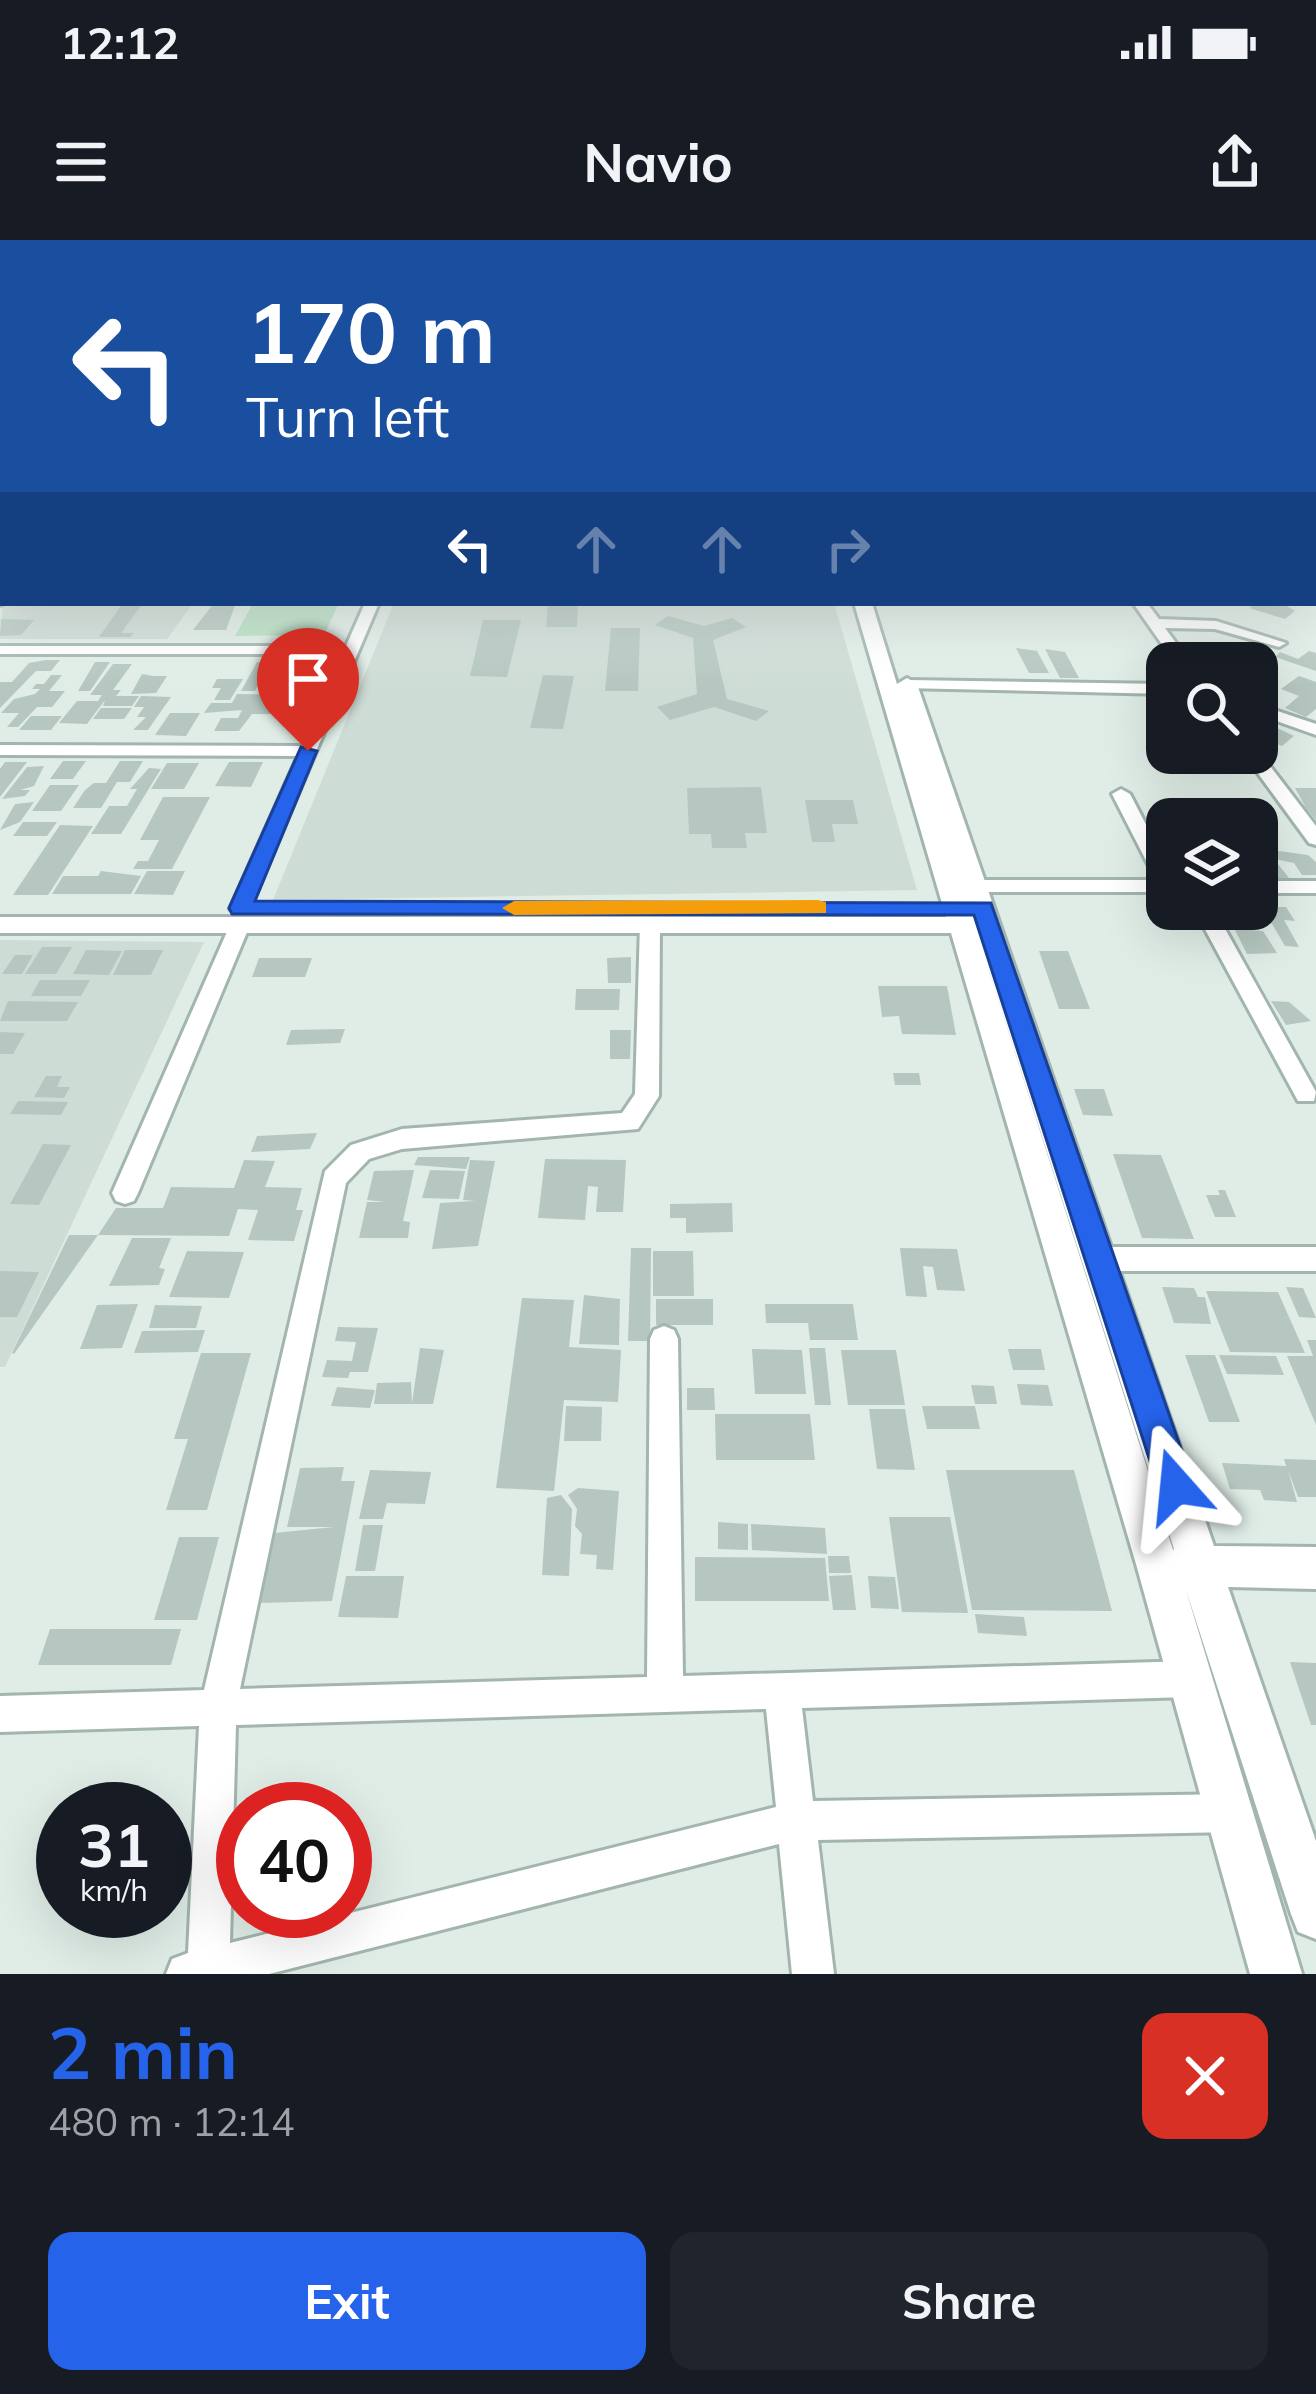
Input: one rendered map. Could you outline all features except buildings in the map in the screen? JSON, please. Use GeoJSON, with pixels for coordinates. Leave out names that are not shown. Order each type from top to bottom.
{"type":"FeatureCollection","features":[{"type":"Feature","properties":{"kind":"street"},"geometry":{"type":"LineString","coordinates":[[125,1193],[371,606]]}},
{"type":"Feature","properties":{"kind":"street"},"geometry":{"type":"LineString","coordinates":[[864,606],[1102,1259],[1316,1914]]}},
{"type":"Feature","properties":{"kind":"street"},"geometry":{"type":"LineString","coordinates":[[882,606],[1276,1974]]}},
{"type":"Feature","properties":{"kind":"street"},"geometry":{"type":"LineString","coordinates":[[1142,606],[1167,642]]}},
{"type":"Feature","properties":{"kind":"street"},"geometry":{"type":"LineString","coordinates":[[1153,623],[1216,625],[1279,643]]}},
{"type":"Feature","properties":{"kind":"street"},"geometry":{"type":"LineString","coordinates":[[0,650],[351,650]]}},
{"type":"Feature","properties":{"kind":"street"},"geometry":{"type":"LineString","coordinates":[[908,685],[1146,689]]}},
{"type":"Feature","properties":{"kind":"street"},"geometry":{"type":"LineString","coordinates":[[1278,716],[1316,730]]}},
{"type":"Feature","properties":{"kind":"street"},"geometry":{"type":"LineString","coordinates":[[0,750],[308,751]]}},
{"type":"Feature","properties":{"kind":"street"},"geometry":{"type":"LineString","coordinates":[[1267,774],[1316,839]]}},
{"type":"Feature","properties":{"kind":"street"},"geometry":{"type":"LineString","coordinates":[[1120,794],[1146,844]]}},
{"type":"Feature","properties":{"kind":"street"},"geometry":{"type":"LineString","coordinates":[[1278,886],[1316,887]]}},
{"type":"Feature","properties":{"kind":"street"},"geometry":{"type":"LineString","coordinates":[[0,908],[650,925],[972,910],[1146,888]]}},
{"type":"Feature","properties":{"kind":"street"},"geometry":{"type":"LineString","coordinates":[[0,925],[240,917],[972,910]]}},
{"type":"Feature","properties":{"kind":"street"},"geometry":{"type":"LineString","coordinates":[[650,925],[647,1096],[628,1122],[402,1139],[361,1152],[334,1178],[218,1706],[201,1971],[796,1821],[1228,1812],[1285,1819]]}},
{"type":"Feature","properties":{"kind":"street"},"geometry":{"type":"LineString","coordinates":[[1216,930],[1306,1095]]}},
{"type":"Feature","properties":{"kind":"street"},"geometry":{"type":"LineString","coordinates":[[1102,1259],[1316,1258]]}},
{"type":"Feature","properties":{"kind":"street"},"geometry":{"type":"LineString","coordinates":[[664,1340],[665,1694]]}},
{"type":"Feature","properties":{"kind":"street"},"geometry":{"type":"LineString","coordinates":[[1157,1564],[1316,1568]]}},
{"type":"Feature","properties":{"kind":"street"},"geometry":{"type":"LineString","coordinates":[[0,1714],[1190,1678]]}},
{"type":"Feature","properties":{"kind":"street"},"geometry":{"type":"LineString","coordinates":[[782,1690],[813,1974]]}},
{"type":"Feature","properties":{"kind":"shaded area"},"geometry":{"type":"Polygon","coordinates":[[[3,606],[191,606],[167,639],[0,639],[3,606]]]}},
{"type":"Feature","properties":{"kind":"shaded area"},"geometry":{"type":"Polygon","coordinates":[[[393,606],[835,606],[917,890],[273,900],[393,606]]]}},
{"type":"Feature","properties":{"kind":"shaded area"},"geometry":{"type":"Polygon","coordinates":[[[0,940],[204,942],[5,1367],[0,1367],[0,940]]]}},
{"type":"Feature","properties":{"kind":"green space"},"geometry":{"type":"Polygon","coordinates":[[[251,606],[338,606],[324,635],[235,636],[251,606]]]}},
{"type":"Feature","properties":{"kind":"slow traffic"},"geometry":{"type":"LineString","coordinates":[[514,908],[818,907]]}},
{"type":"Feature","properties":{"kind":"route"},"geometry":{"type":"LineString","coordinates":[[308,751],[240,908],[983,908],[1176,1486]]}}]}
